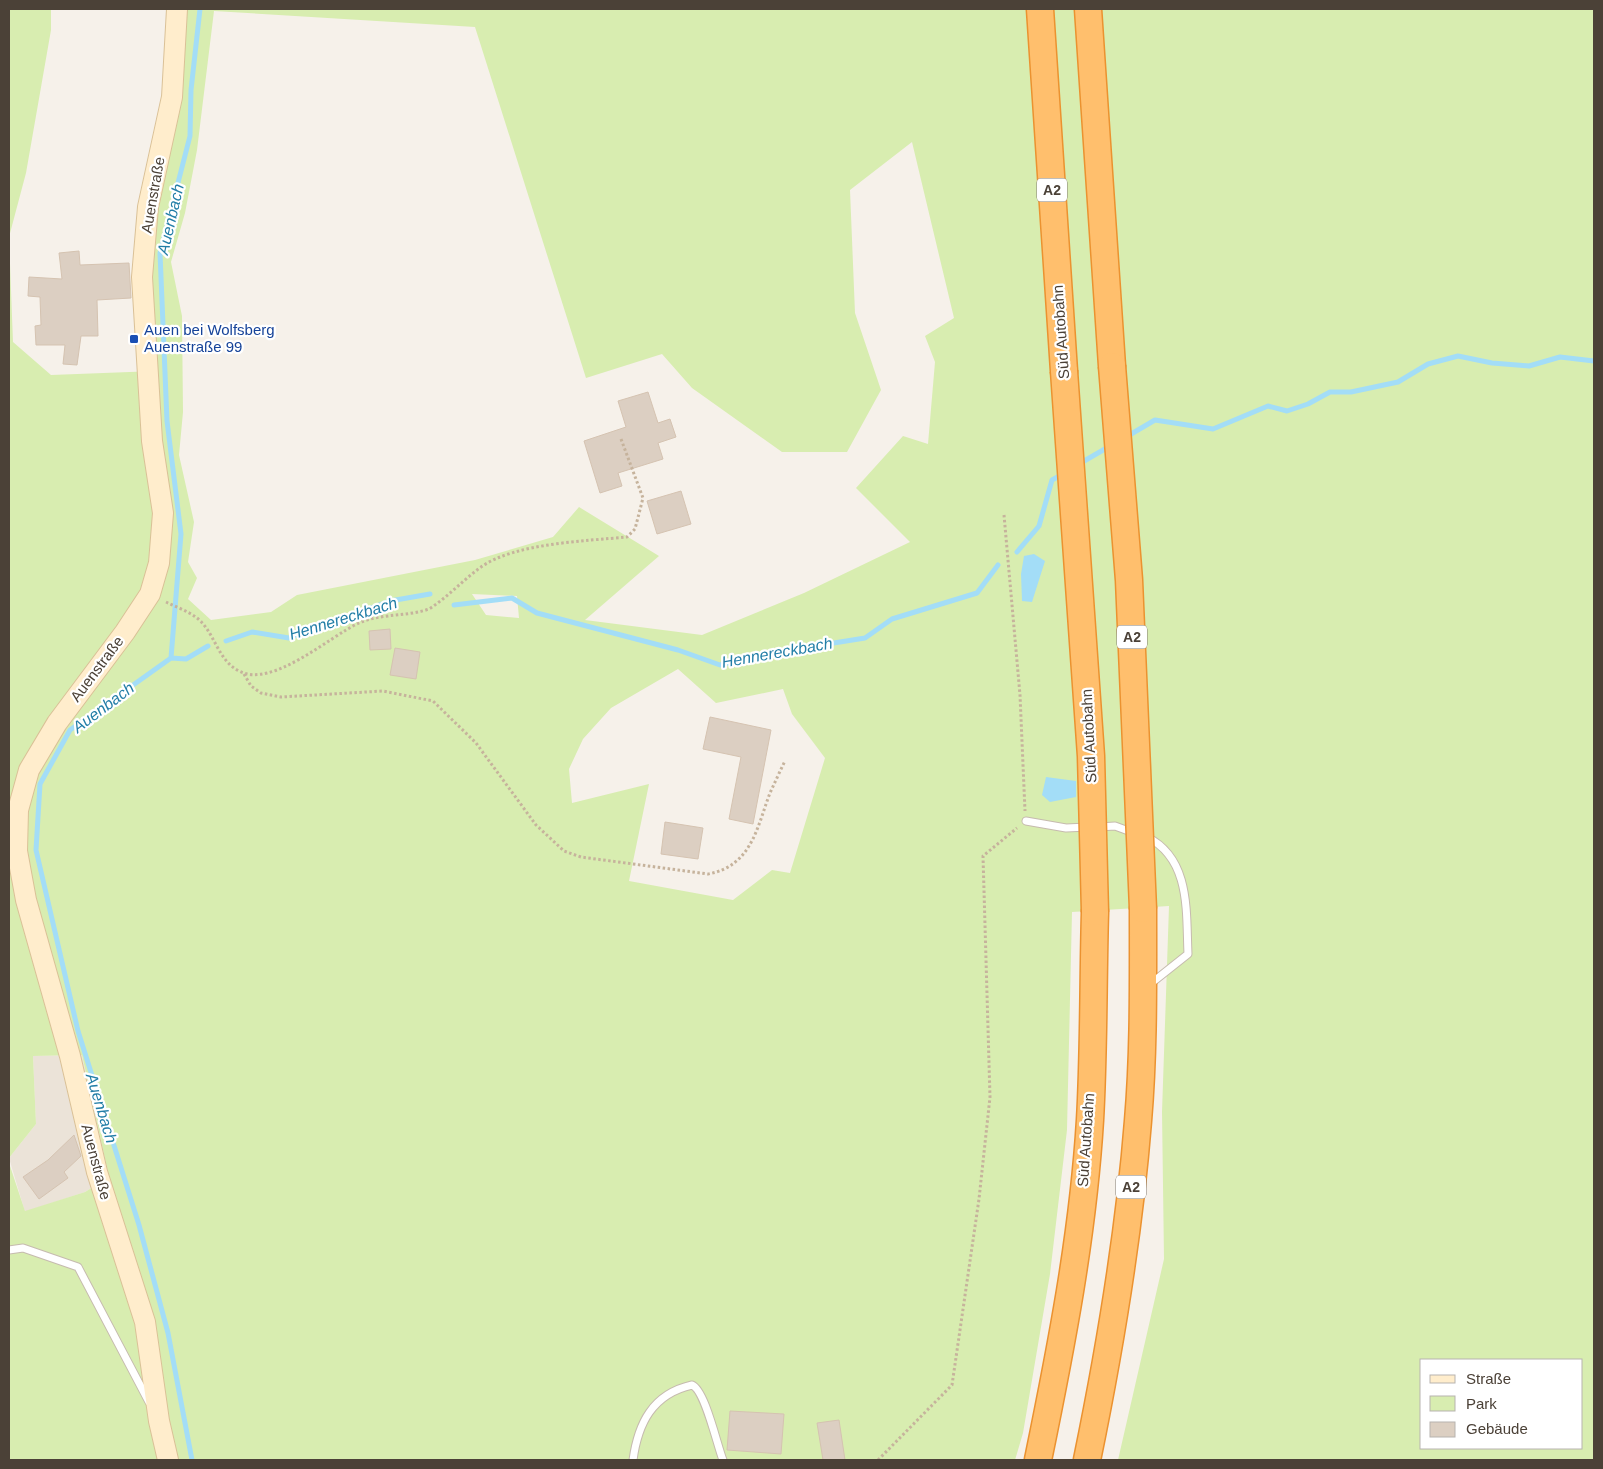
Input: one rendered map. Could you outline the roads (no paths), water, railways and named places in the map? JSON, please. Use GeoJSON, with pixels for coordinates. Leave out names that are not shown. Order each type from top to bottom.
{"type":"FeatureCollection","features":[{"type":"Feature","properties":{"kind":"highway","name":"Süd Autobahn"},"geometry":{"type":"LineString","coordinates":[[1038,1460],[1059,1358],[1078,1240],[1090,1121],[1095,912],[1091,756],[1040,9]]}},
{"type":"Feature","properties":{"kind":"highway","name":"A2"},"geometry":{"type":"LineString","coordinates":[[1087,1460],[1108,1359],[1126,1240],[1139,1119],[1143,990],[1143,909],[1129,580],[1112,366],[1088,9]]}},
{"type":"Feature","properties":{"kind":"street","name":"Auenstraße"},"geometry":{"type":"LineString","coordinates":[[168,1460],[159,1421],[145,1322],[97,1172],[70,1056],[26,900],[17,851],[18,810],[29,770],[57,722],[125,632],[150,594],[159,563],[163,513],[152,441],[142,277],[148,208],[172,97],[178,9]]}},
{"type":"Feature","properties":{"kind":"lane"},"geometry":{"type":"LineString","coordinates":[[1026,821],[1066,828],[1115,826],[1149,838],[1173,858],[1181,881],[1186,915],[1188,954],[1143,990]]}},
{"type":"Feature","properties":{"kind":"lane"},"geometry":{"type":"LineString","coordinates":[[9,1250],[23,1248],[78,1267],[159,1421]]}},
{"type":"Feature","properties":{"kind":"lane"},"geometry":{"type":"LineString","coordinates":[[633,1460],[636,1435],[646,1415],[670,1392],[692,1385],[699,1390],[723,1460]]}},
{"type":"Feature","properties":{"kind":"water"},"geometry":{"type":"Polygon","coordinates":[[[1034,554],[1045,561],[1032,602],[1022,601],[1021,574],[1024,556],[1034,554]]]}},
{"type":"Feature","properties":{"kind":"water"},"geometry":{"type":"Polygon","coordinates":[[[1046,777],[1076,781],[1076,797],[1050,802],[1042,795],[1046,777]]]}},
{"type":"Feature","properties":{"kind":"waterway","name":"Auenbach"},"geometry":{"type":"LineString","coordinates":[[192,1460],[168,1333],[139,1225],[78,1031],[36,850],[40,784],[70,730],[171,658],[181,534],[167,421],[160,253],[190,136],[191,90],[200,9]]}},
{"type":"Feature","properties":{"kind":"waterway","name":"Hennereckbach"},"geometry":{"type":"LineString","coordinates":[[1126,437],[1155,420],[1213,429],[1268,406],[1287,411],[1308,404],[1330,392],[1351,392],[1398,382],[1428,364],[1458,356],[1492,363],[1529,366],[1560,357],[1594,361]]}},
{"type":"Feature","properties":{"kind":"waterway","name":"Hennereckbach"},"geometry":{"type":"LineString","coordinates":[[1079,464],[1110,446]]}},
{"type":"Feature","properties":{"kind":"waterway","name":"Hennereckbach"},"geometry":{"type":"LineString","coordinates":[[1017,552],[1039,526],[1052,480],[1063,474]]}},
{"type":"Feature","properties":{"kind":"waterway","name":"Hennereckbach"},"geometry":{"type":"LineString","coordinates":[[454,605],[512,598],[537,613],[678,650],[720,665],[759,655],[865,638],[892,619],[977,593],[998,565]]}},
{"type":"Feature","properties":{"kind":"waterway","name":"Hennereckbach"},"geometry":{"type":"LineString","coordinates":[[226,641],[252,632],[289,638],[390,601],[430,594]]}},
{"type":"Feature","properties":{"kind":"waterway","name":"Hennereckbach"},"geometry":{"type":"LineString","coordinates":[[171,658],[186,659],[208,646]]}},
{"type":"Feature","properties":{"kind":"place","name":"Auen bei Wolfsberg Auenstraße 99"},"geometry":{"type":"Point","coordinates":[134,339]}}]}
